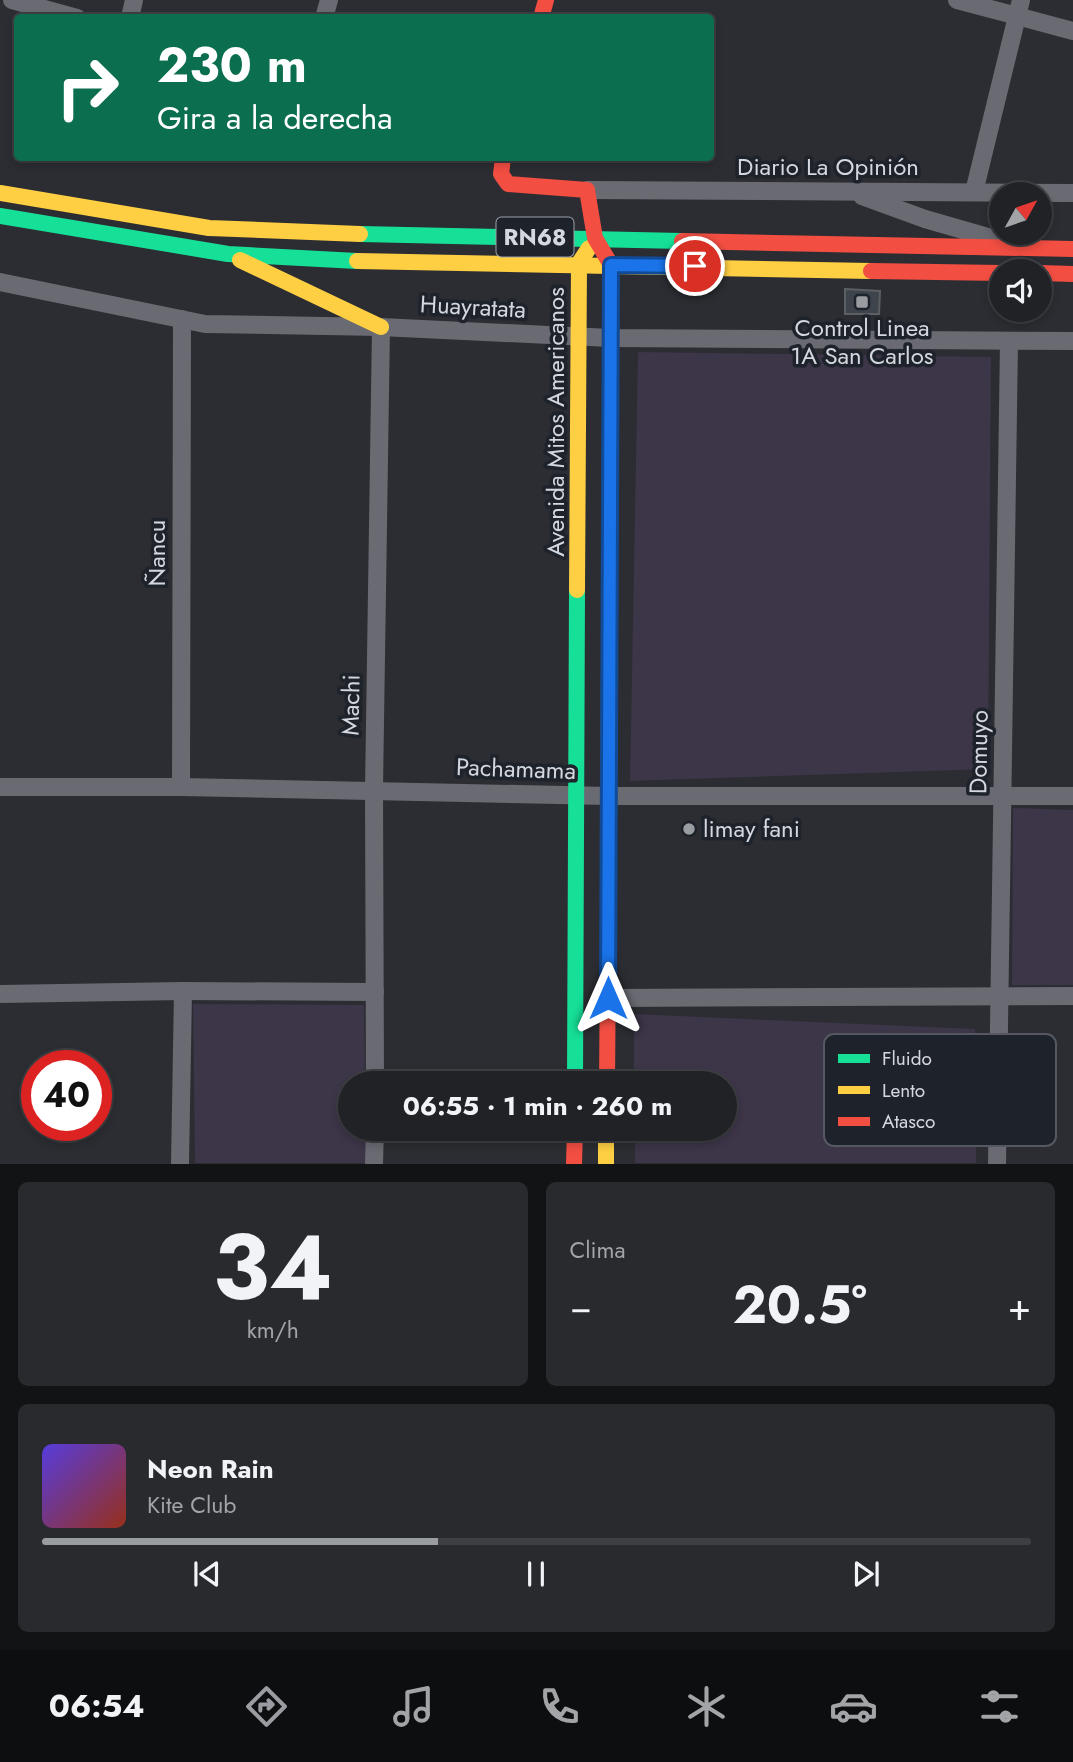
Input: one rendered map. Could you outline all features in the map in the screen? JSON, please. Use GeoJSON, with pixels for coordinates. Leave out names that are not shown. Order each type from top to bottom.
{"type":"FeatureCollection","features":[{"type":"Feature","properties":{"kind":"main road","name":"Diario La Opinión"},"geometry":{"type":"LineString","coordinates":[[503,161],[501,177],[513,185],[587,190]]}},
{"type":"Feature","properties":{"kind":"main road"},"geometry":{"type":"LineString","coordinates":[[587,190],[595,238],[611,265],[607,1071]]}},
{"type":"Feature","properties":{"kind":"main road","name":"RN68"},"geometry":{"type":"LineString","coordinates":[[0,193],[209,228],[380,236],[1073,248]]}},
{"type":"Feature","properties":{"kind":"main road","name":"RN68"},"geometry":{"type":"LineString","coordinates":[[0,216],[228,254],[349,261],[579,263],[989,273]]}},
{"type":"Feature","properties":{"kind":"main road","name":"Avenida Mitos Americanos"},"geometry":{"type":"LineString","coordinates":[[575,1071],[579,794],[579,263],[595,238]]}},
{"type":"Feature","properties":{"kind":"main road"},"geometry":{"type":"LineString","coordinates":[[228,254],[381,327]]}},
{"type":"Feature","properties":{"kind":"main road"},"geometry":{"type":"LineString","coordinates":[[1052,274],[1073,274]]}},
{"type":"Feature","properties":{"kind":"main road"},"geometry":{"type":"LineString","coordinates":[[574,1164],[575,1141]]}},
{"type":"Feature","properties":{"kind":"main road"},"geometry":{"type":"LineString","coordinates":[[606,1141],[606,1164]]}},
{"type":"Feature","properties":{"kind":"street"},"geometry":{"type":"LineString","coordinates":[[12,0],[63,14]]}},
{"type":"Feature","properties":{"kind":"street"},"geometry":{"type":"LineString","coordinates":[[957,0],[1019,8],[1073,31]]}},
{"type":"Feature","properties":{"kind":"street"},"geometry":{"type":"LineString","coordinates":[[974,192],[1019,8]]}},
{"type":"Feature","properties":{"kind":"street","name":"Diario La Opinión"},"geometry":{"type":"LineString","coordinates":[[587,190],[1073,192]]}},
{"type":"Feature","properties":{"kind":"street"},"geometry":{"type":"LineString","coordinates":[[850,192],[925,219],[1029,248]]}},
{"type":"Feature","properties":{"kind":"street","name":"Huayratata"},"geometry":{"type":"LineString","coordinates":[[0,282],[205,324],[381,327],[610,338],[1073,341]]}},
{"type":"Feature","properties":{"kind":"street","name":"Ñancu"},"geometry":{"type":"LineString","coordinates":[[181,787],[182,319]]}},
{"type":"Feature","properties":{"kind":"street","name":"Machi"},"geometry":{"type":"LineString","coordinates":[[375,1071],[374,789],[381,327]]}},
{"type":"Feature","properties":{"kind":"street","name":"Domuyo"},"geometry":{"type":"LineString","coordinates":[[1000,1034],[1009,341]]}},
{"type":"Feature","properties":{"kind":"street","name":"Pachamama"},"geometry":{"type":"LineString","coordinates":[[0,787],[374,789],[609,796],[1073,796]]}},
{"type":"Feature","properties":{"kind":"street"},"geometry":{"type":"LineString","coordinates":[[180,1164],[183,991]]}},
{"type":"Feature","properties":{"kind":"street"},"geometry":{"type":"LineString","coordinates":[[0,994],[375,992]]}},
{"type":"Feature","properties":{"kind":"street"},"geometry":{"type":"LineString","coordinates":[[608,998],[1073,996]]}},
{"type":"Feature","properties":{"kind":"street"},"geometry":{"type":"LineString","coordinates":[[374,1164],[375,1141]]}},
{"type":"Feature","properties":{"kind":"street","name":"Domuyo"},"geometry":{"type":"LineString","coordinates":[[998,1146],[998,1164]]}},
{"type":"Feature","properties":{"kind":"shaded area"},"geometry":{"type":"Polygon","coordinates":[[[638,352],[991,357],[988,769],[630,781],[638,352]]]}},
{"type":"Feature","properties":{"kind":"shaded area"},"geometry":{"type":"Polygon","coordinates":[[[1013,808],[1073,810],[1073,985],[1012,985],[1013,808]]]}},
{"type":"Feature","properties":{"kind":"shaded area"},"geometry":{"type":"Polygon","coordinates":[[[193,1004],[364,1005],[365,1071],[338,1071],[338,1141],[366,1141],[367,1163],[195,1163],[193,1004]]]}},
{"type":"Feature","properties":{"kind":"shaded area"},"geometry":{"type":"Polygon","coordinates":[[[634,1014],[975,1029],[975,1034],[824,1034],[824,1146],[976,1146],[976,1163],[635,1163],[635,1141],[737,1141],[737,1071],[634,1071],[634,1014]]]}},
{"type":"Feature","properties":{"kind":"building","name":"Control Linea 1A San Carlos"},"geometry":{"type":"Polygon","coordinates":[[[845,289],[880,291],[879,314],[845,314],[845,289]]]}},
{"type":"Feature","properties":{"kind":"traffic: fast"},"geometry":{"type":"LineString","coordinates":[[0,216],[228,254],[357,261]]}},
{"type":"Feature","properties":{"kind":"traffic: fast"},"geometry":{"type":"LineString","coordinates":[[360,234],[682,241]]}},
{"type":"Feature","properties":{"kind":"traffic: fast"},"geometry":{"type":"LineString","coordinates":[[575,1071],[577,590]]}},
{"type":"Feature","properties":{"kind":"traffic: fast"},"geometry":{"type":"LineString","coordinates":[[608,960],[609,666]]}},
{"type":"Feature","properties":{"kind":"traffic: slow"},"geometry":{"type":"LineString","coordinates":[[0,193],[209,228],[360,234]]}},
{"type":"Feature","properties":{"kind":"traffic: slow"},"geometry":{"type":"LineString","coordinates":[[577,590],[579,263],[589,248]]}},
{"type":"Feature","properties":{"kind":"traffic: slow"},"geometry":{"type":"LineString","coordinates":[[240,260],[381,327]]}},
{"type":"Feature","properties":{"kind":"traffic: slow"},"geometry":{"type":"LineString","coordinates":[[357,261],[871,271]]}},
{"type":"Feature","properties":{"kind":"traffic: slow"},"geometry":{"type":"LineString","coordinates":[[606,1141],[606,1164]]}},
{"type":"Feature","properties":{"kind":"traffic: jam"},"geometry":{"type":"LineString","coordinates":[[542,14],[546,0]]}},
{"type":"Feature","properties":{"kind":"traffic: jam"},"geometry":{"type":"LineString","coordinates":[[503,161],[501,174],[508,184],[587,190],[595,238],[611,265],[609,666]]}},
{"type":"Feature","properties":{"kind":"traffic: jam"},"geometry":{"type":"LineString","coordinates":[[682,241],[1073,249]]}},
{"type":"Feature","properties":{"kind":"traffic: jam"},"geometry":{"type":"LineString","coordinates":[[871,271],[989,273]]}},
{"type":"Feature","properties":{"kind":"traffic: jam"},"geometry":{"type":"LineString","coordinates":[[1052,273],[1073,274]]}},
{"type":"Feature","properties":{"kind":"traffic: jam"},"geometry":{"type":"LineString","coordinates":[[607,1071],[608,960]]}},
{"type":"Feature","properties":{"kind":"traffic: jam"},"geometry":{"type":"LineString","coordinates":[[574,1164],[575,1141]]}},
{"type":"Feature","properties":{"kind":"place","name":"Control Linea 1A San Carlos"},"geometry":{"type":"Point","coordinates":[862,302]}},
{"type":"Feature","properties":{"kind":"place","name":"limay fani"},"geometry":{"type":"Point","coordinates":[689,829]}},
{"type":"Feature","properties":{"kind":"route"},"geometry":{"type":"LineString","coordinates":[[608,998],[611,265],[695,266]]}}]}
